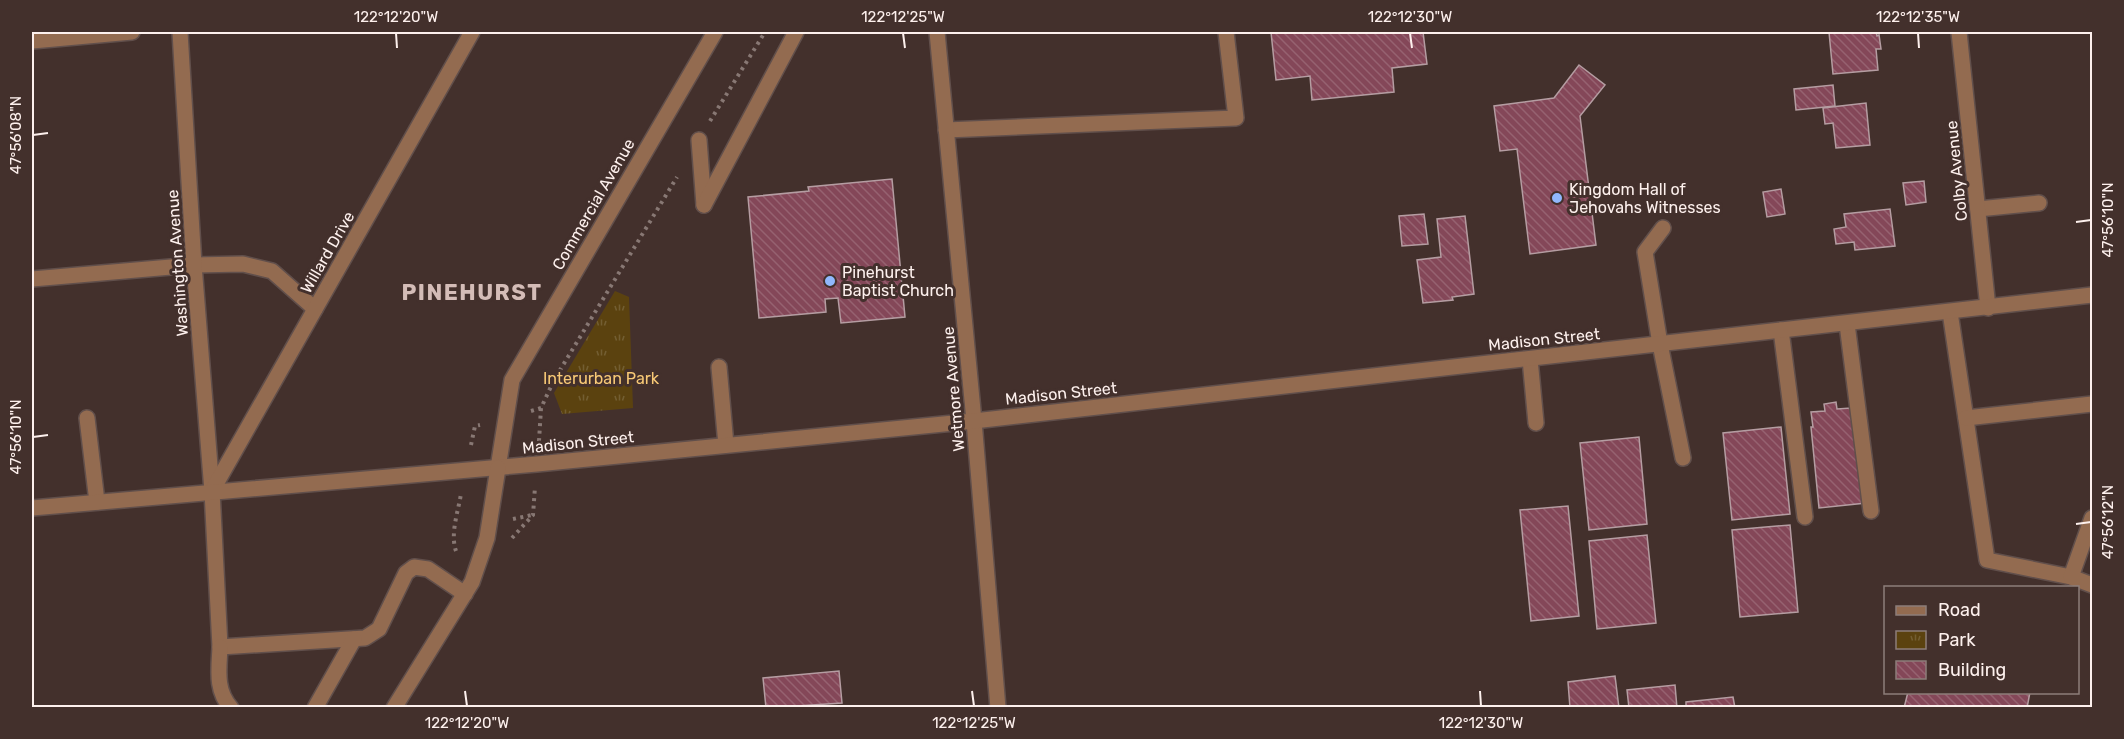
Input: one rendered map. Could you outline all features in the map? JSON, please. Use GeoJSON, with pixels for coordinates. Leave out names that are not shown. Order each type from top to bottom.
{"type":"FeatureCollection","features":[{"type":"Feature","properties":{"kind":"street"},"geometry":{"type":"LineString","coordinates":[[32,41],[132,32]]}},
{"type":"Feature","properties":{"kind":"street","name":"Washington Avenue"},"geometry":{"type":"LineString","coordinates":[[180,32],[194,265],[212,491],[220,647],[219,688],[223,699],[231,708]]}},
{"type":"Feature","properties":{"kind":"street","name":"Willard Drive"},"geometry":{"type":"LineString","coordinates":[[212,491],[472,32]]}},
{"type":"Feature","properties":{"kind":"street","name":"Commercial Avenue"},"geometry":{"type":"LineString","coordinates":[[394,708],[472,582],[487,538],[512,380],[715,32]]}},
{"type":"Feature","properties":{"kind":"street"},"geometry":{"type":"LineString","coordinates":[[699,140],[704,205],[796,32]]}},
{"type":"Feature","properties":{"kind":"street","name":"Wetmore Avenue"},"geometry":{"type":"LineString","coordinates":[[937,32],[974,421],[998,708]]}},
{"type":"Feature","properties":{"kind":"street"},"geometry":{"type":"LineString","coordinates":[[946,130],[1236,118],[1226,32]]}},
{"type":"Feature","properties":{"kind":"street","name":"Colby Avenue"},"geometry":{"type":"LineString","coordinates":[[1959,32],[1988,308]]}},
{"type":"Feature","properties":{"kind":"street"},"geometry":{"type":"LineString","coordinates":[[1978,209],[2039,203]]}},
{"type":"Feature","properties":{"kind":"street"},"geometry":{"type":"LineString","coordinates":[[1663,228],[1645,252],[1659,344],[1683,458]]}},
{"type":"Feature","properties":{"kind":"street"},"geometry":{"type":"LineString","coordinates":[[32,279],[194,265],[243,264],[272,271],[315,309]]}},
{"type":"Feature","properties":{"kind":"street","name":"Madison Street"},"geometry":{"type":"LineString","coordinates":[[32,508],[498,468],[974,421],[2092,295]]}},
{"type":"Feature","properties":{"kind":"street"},"geometry":{"type":"LineString","coordinates":[[1950,312],[1988,560],[2071,577],[2092,585]]}},
{"type":"Feature","properties":{"kind":"street"},"geometry":{"type":"LineString","coordinates":[[1847,324],[1871,511]]}},
{"type":"Feature","properties":{"kind":"street"},"geometry":{"type":"LineString","coordinates":[[1782,330],[1805,517]]}},
{"type":"Feature","properties":{"kind":"street"},"geometry":{"type":"LineString","coordinates":[[1530,359],[1536,423]]}},
{"type":"Feature","properties":{"kind":"street"},"geometry":{"type":"LineString","coordinates":[[719,367],[726,445]]}},
{"type":"Feature","properties":{"kind":"street"},"geometry":{"type":"LineString","coordinates":[[1966,418],[2092,404]]}},
{"type":"Feature","properties":{"kind":"street"},"geometry":{"type":"LineString","coordinates":[[87,418],[97,502]]}},
{"type":"Feature","properties":{"kind":"street"},"geometry":{"type":"LineString","coordinates":[[2071,577],[2092,519]]}},
{"type":"Feature","properties":{"kind":"street"},"geometry":{"type":"LineString","coordinates":[[220,647],[365,638],[379,629],[406,573],[414,567],[428,569],[465,594]]}},
{"type":"Feature","properties":{"kind":"street"},"geometry":{"type":"LineString","coordinates":[[315,708],[354,639]]}},
{"type":"Feature","properties":{"kind":"path"},"geometry":{"type":"LineString","coordinates":[[510,540],[533,515],[541,408],[554,380],[765,32]]}},
{"type":"Feature","properties":{"kind":"green space","name":"Interurban Park"},"geometry":{"type":"Polygon","coordinates":[[[615,291],[629,297],[633,408],[562,414],[554,393],[615,291]]]}},
{"type":"Feature","properties":{"kind":"building"},"geometry":{"type":"Polygon","coordinates":[[[1271,32],[1423,32],[1427,64],[1392,68],[1394,92],[1312,100],[1310,76],[1276,80],[1271,32]]]}},
{"type":"Feature","properties":{"kind":"building"},"geometry":{"type":"Polygon","coordinates":[[[1829,32],[1876,32],[1877,36],[1879,35],[1881,49],[1876,49],[1878,70],[1833,74],[1829,32]]]}},
{"type":"Feature","properties":{"kind":"building","name":"Kingdom Hall of Jehovahs Witnesses"},"geometry":{"type":"Polygon","coordinates":[[[1579,65],[1605,85],[1580,116],[1596,245],[1530,254],[1517,149],[1500,151],[1494,106],[1554,98],[1579,65]]]}},
{"type":"Feature","properties":{"kind":"building"},"geometry":{"type":"Polygon","coordinates":[[[1833,85],[1835,106],[1796,110],[1794,89],[1833,85]]]}},
{"type":"Feature","properties":{"kind":"building"},"geometry":{"type":"Polygon","coordinates":[[[1866,103],[1870,145],[1836,148],[1833,123],[1825,124],[1823,108],[1866,103]]]}},
{"type":"Feature","properties":{"kind":"building"},"geometry":{"type":"Polygon","coordinates":[[[892,179],[905,317],[841,323],[838,298],[825,299],[826,312],[759,318],[748,197],[809,191],[808,187],[892,179]]]}},
{"type":"Feature","properties":{"kind":"building"},"geometry":{"type":"Polygon","coordinates":[[[1924,181],[1926,202],[1906,205],[1903,183],[1924,181]]]}},
{"type":"Feature","properties":{"kind":"building"},"geometry":{"type":"Polygon","coordinates":[[[1781,189],[1785,214],[1767,217],[1763,192],[1781,189]]]}},
{"type":"Feature","properties":{"kind":"building"},"geometry":{"type":"Polygon","coordinates":[[[1890,209],[1895,246],[1855,250],[1854,242],[1836,244],[1834,229],[1846,227],[1844,214],[1890,209]]]}},
{"type":"Feature","properties":{"kind":"building"},"geometry":{"type":"Polygon","coordinates":[[[1424,214],[1428,244],[1402,246],[1399,216],[1424,214]]]}},
{"type":"Feature","properties":{"kind":"building"},"geometry":{"type":"Polygon","coordinates":[[[1465,216],[1474,294],[1452,297],[1453,300],[1423,303],[1417,260],[1441,257],[1437,219],[1465,216]]]}},
{"type":"Feature","properties":{"kind":"building"},"geometry":{"type":"Polygon","coordinates":[[[1836,402],[1837,409],[1851,408],[1866,503],[1819,508],[1811,412],[1825,411],[1824,404],[1836,402]]]}},
{"type":"Feature","properties":{"kind":"building"},"geometry":{"type":"Polygon","coordinates":[[[1781,427],[1790,514],[1732,520],[1723,433],[1781,427]]]}},
{"type":"Feature","properties":{"kind":"building"},"geometry":{"type":"Polygon","coordinates":[[[1639,437],[1647,524],[1589,530],[1580,443],[1639,437]]]}},
{"type":"Feature","properties":{"kind":"building"},"geometry":{"type":"Polygon","coordinates":[[[1568,506],[1579,616],[1531,621],[1520,510],[1568,506]]]}},
{"type":"Feature","properties":{"kind":"building"},"geometry":{"type":"Polygon","coordinates":[[[1790,525],[1798,612],[1740,617],[1732,530],[1790,525]]]}},
{"type":"Feature","properties":{"kind":"building"},"geometry":{"type":"Polygon","coordinates":[[[1647,535],[1656,623],[1597,629],[1589,541],[1647,535]]]}},
{"type":"Feature","properties":{"kind":"building"},"geometry":{"type":"Polygon","coordinates":[[[839,671],[842,703],[766,708],[763,678],[839,671]]]}},
{"type":"Feature","properties":{"kind":"building"},"geometry":{"type":"Polygon","coordinates":[[[1615,676],[1619,708],[1570,708],[1568,682],[1615,676]]]}},
{"type":"Feature","properties":{"kind":"building"},"geometry":{"type":"Polygon","coordinates":[[[1675,685],[1677,708],[1629,708],[1627,690],[1675,685]]]}},
{"type":"Feature","properties":{"kind":"building"},"geometry":{"type":"Polygon","coordinates":[[[1908,694],[2030,694],[2027,708],[1904,708],[1908,694]]]}},
{"type":"Feature","properties":{"kind":"building"},"geometry":{"type":"Polygon","coordinates":[[[1733,697],[1735,708],[1686,708],[1686,702],[1733,697]]]}},
{"type":"Feature","properties":{"kind":"place","name":"Kingdom Hall of Jehovahs Witnesses"},"geometry":{"type":"Point","coordinates":[1557,198]}},
{"type":"Feature","properties":{"kind":"place","name":"Pinehurst Baptist Church"},"geometry":{"type":"Point","coordinates":[830,281]}},
{"type":"Feature","properties":{"kind":"district","name":"PINEHURST"},"geometry":{"type":"Point","coordinates":[472,292]}}]}
